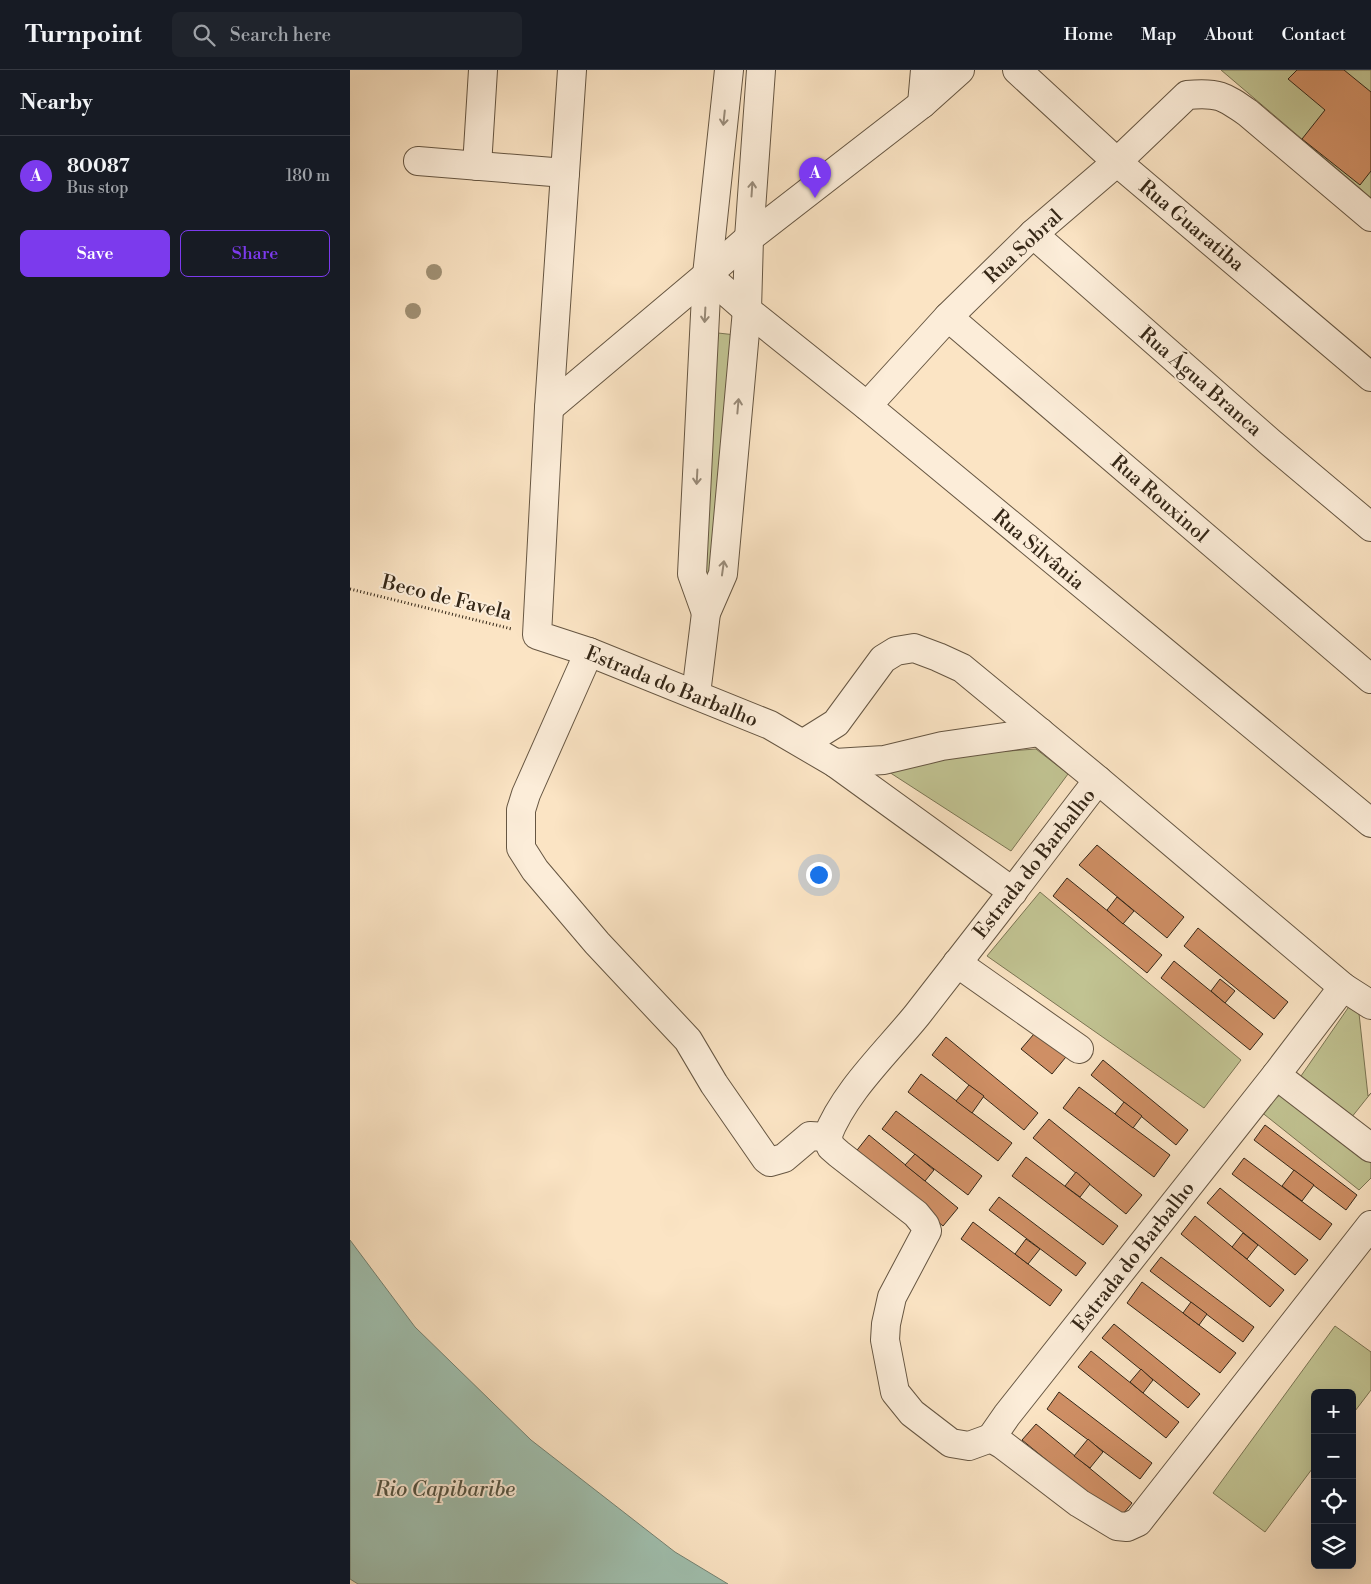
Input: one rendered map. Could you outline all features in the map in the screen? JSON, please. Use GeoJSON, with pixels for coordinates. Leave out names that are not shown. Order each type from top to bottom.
{"type":"FeatureCollection","features":[{"type":"Feature","properties":{"kind":"street"},"geometry":{"type":"LineString","coordinates":[[477,166],[483,70]]}},
{"type":"Feature","properties":{"kind":"street"},"geometry":{"type":"LineString","coordinates":[[537,635],[549,408],[572,70]]}},
{"type":"Feature","properties":{"kind":"street"},"geometry":{"type":"LineString","coordinates":[[706,613],[692,574],[707,275],[729,70]]}},
{"type":"Feature","properties":{"kind":"street"},"geometry":{"type":"LineString","coordinates":[[696,694],[706,613],[723,574],[747,310],[749,238],[761,70]]}},
{"type":"Feature","properties":{"kind":"street"},"geometry":{"type":"LineString","coordinates":[[922,104],[925,70]]}},
{"type":"Feature","properties":{"kind":"street"},"geometry":{"type":"LineString","coordinates":[[549,408],[749,238],[922,104],[960,70]]}},
{"type":"Feature","properties":{"kind":"street","name":"Rua Guaratiba"},"geometry":{"type":"LineString","coordinates":[[1017,70],[1117,162],[1371,376]]}},
{"type":"Feature","properties":{"kind":"street","name":"Rua Sobral"},"geometry":{"type":"LineString","coordinates":[[867,406],[948,317],[1033,234],[1117,162],[1187,96],[1218,95],[1229,100],[1248,113],[1371,217]]}},
{"type":"Feature","properties":{"kind":"street"},"geometry":{"type":"LineString","coordinates":[[418,161],[565,173]]}},
{"type":"Feature","properties":{"kind":"street","name":"Rua Água Branca"},"geometry":{"type":"LineString","coordinates":[[1033,234],[1271,443],[1371,527]]}},
{"type":"Feature","properties":{"kind":"street","name":"Rua Silvânia"},"geometry":{"type":"LineString","coordinates":[[707,275],[1371,824]]}},
{"type":"Feature","properties":{"kind":"street","name":"Rua Rouxinol"},"geometry":{"type":"LineString","coordinates":[[948,317],[1371,679]]}},
{"type":"Feature","properties":{"kind":"street","name":"Estrada do Barbalho"},"geometry":{"type":"LineString","coordinates":[[537,635],[589,652],[696,694],[770,725],[804,743],[1013,892]]}},
{"type":"Feature","properties":{"kind":"street","name":"Estrada do Barbalho"},"geometry":{"type":"LineString","coordinates":[[804,743],[836,723],[883,659],[896,651],[914,648],[962,668],[1343,987],[1371,1005]]}},
{"type":"Feature","properties":{"kind":"street"},"geometry":{"type":"LineString","coordinates":[[589,652],[526,794],[522,810],[521,848],[535,870],[597,943],[688,1040],[714,1084],[766,1159],[770,1162],[784,1158],[810,1136],[827,1136],[831,1146],[839,1154],[916,1214],[925,1225],[927,1231],[892,1297],[886,1324],[885,1340],[896,1392],[912,1413],[933,1431],[951,1443],[969,1446],[991,1438],[1080,1503],[1117,1526],[1127,1527],[1138,1522],[1371,1225]]}},
{"type":"Feature","properties":{"kind":"street"},"geometry":{"type":"LineString","coordinates":[[835,764],[884,760],[942,746],[1040,732]]}},
{"type":"Feature","properties":{"kind":"street","name":"Estrada do Barbalho"},"geometry":{"type":"LineString","coordinates":[[827,1136],[832,1123],[862,1081],[1013,892],[1098,780]]}},
{"type":"Feature","properties":{"kind":"street"},"geometry":{"type":"LineString","coordinates":[[957,963],[1079,1048]]}},
{"type":"Feature","properties":{"kind":"street","name":"Estrada do Barbalho"},"geometry":{"type":"LineString","coordinates":[[991,1438],[1007,1415],[1276,1075],[1343,987]]}},
{"type":"Feature","properties":{"kind":"street"},"geometry":{"type":"LineString","coordinates":[[1276,1075],[1371,1148]]}},
{"type":"Feature","properties":{"kind":"path","name":"Beco de Favela"},"geometry":{"type":"LineString","coordinates":[[350,589],[537,635]]}},
{"type":"Feature","properties":{"kind":"green space"},"geometry":{"type":"Polygon","coordinates":[[[1221,70],[1371,70],[1371,205],[1359,196],[1363,191],[1221,70]]]}},
{"type":"Feature","properties":{"kind":"green space"},"geometry":{"type":"Polygon","coordinates":[[[718,333],[736,335],[714,577],[703,580],[718,333]]]}},
{"type":"Feature","properties":{"kind":"green space"},"geometry":{"type":"Polygon","coordinates":[[[1036,749],[1068,774],[1011,851],[872,761],[1036,749]]]}},
{"type":"Feature","properties":{"kind":"green space"},"geometry":{"type":"Polygon","coordinates":[[[1040,892],[1241,1060],[1204,1108],[987,956],[1040,892]]]}},
{"type":"Feature","properties":{"kind":"green space"},"geometry":{"type":"Polygon","coordinates":[[[1357,995],[1368,1096],[1371,1093],[1343,1128],[1292,1089],[1357,995]]]}},
{"type":"Feature","properties":{"kind":"green space"},"geometry":{"type":"Polygon","coordinates":[[[1281,1094],[1371,1163],[1371,1178],[1359,1190],[1260,1111],[1281,1094]]]}},
{"type":"Feature","properties":{"kind":"green space"},"geometry":{"type":"Polygon","coordinates":[[[1335,1326],[1371,1352],[1371,1390],[1356,1410],[1356,1389],[1311,1389],[1311,1470],[1265,1532],[1213,1493],[1335,1326]]]}},
{"type":"Feature","properties":{"kind":"water","name":"Rio Capibaribe"},"geometry":{"type":"Polygon","coordinates":[[[350,1240],[415,1327],[531,1440],[675,1552],[728,1584],[358,1584],[350,1579],[350,1240]]]}},
{"type":"Feature","properties":{"kind":"building"},"geometry":{"type":"Polygon","coordinates":[[[1297,70],[1344,70],[1371,92],[1371,171],[1360,185],[1302,139],[1325,110],[1288,79],[1297,70]]]}},
{"type":"Feature","properties":{"kind":"building"},"geometry":{"type":"Polygon","coordinates":[[[1097,845],[1184,917],[1167,938],[1079,865],[1097,845]]]}},
{"type":"Feature","properties":{"kind":"building"},"geometry":{"type":"Polygon","coordinates":[[[1067,878],[1162,955],[1147,973],[1053,896],[1067,878]]]}},
{"type":"Feature","properties":{"kind":"building"},"geometry":{"type":"Polygon","coordinates":[[[1117,897],[1134,911],[1123,924],[1107,910],[1117,897]]]}},
{"type":"Feature","properties":{"kind":"building"},"geometry":{"type":"Polygon","coordinates":[[[1198,928],[1288,1002],[1274,1019],[1184,946],[1198,928]]]}},
{"type":"Feature","properties":{"kind":"building"},"geometry":{"type":"Polygon","coordinates":[[[1174,961],[1263,1034],[1250,1050],[1161,978],[1174,961]]]}},
{"type":"Feature","properties":{"kind":"building"},"geometry":{"type":"Polygon","coordinates":[[[1220,979],[1235,991],[1225,1003],[1211,991],[1220,979]]]}},
{"type":"Feature","properties":{"kind":"building"},"geometry":{"type":"Polygon","coordinates":[[[1040,1027],[1070,1052],[1052,1074],[1021,1049],[1040,1027]]]}},
{"type":"Feature","properties":{"kind":"building"},"geometry":{"type":"Polygon","coordinates":[[[946,1037],[1038,1113],[1024,1130],[932,1055],[946,1037]]]}},
{"type":"Feature","properties":{"kind":"building"},"geometry":{"type":"Polygon","coordinates":[[[1103,1060],[1188,1130],[1176,1145],[1091,1075],[1103,1060]]]}},
{"type":"Feature","properties":{"kind":"building"},"geometry":{"type":"Polygon","coordinates":[[[921,1074],[1012,1143],[998,1161],[908,1092],[921,1074]]]}},
{"type":"Feature","properties":{"kind":"building"},"geometry":{"type":"Polygon","coordinates":[[[969,1085],[984,1096],[972,1113],[956,1101],[969,1085]]]}},
{"type":"Feature","properties":{"kind":"building"},"geometry":{"type":"Polygon","coordinates":[[[1079,1087],[1170,1155],[1154,1177],[1063,1108],[1079,1087]]]}},
{"type":"Feature","properties":{"kind":"building"},"geometry":{"type":"Polygon","coordinates":[[[1124,1102],[1142,1116],[1133,1128],[1115,1114],[1124,1102]]]}},
{"type":"Feature","properties":{"kind":"building"},"geometry":{"type":"Polygon","coordinates":[[[896,1111],[982,1176],[968,1195],[882,1129],[896,1111]]]}},
{"type":"Feature","properties":{"kind":"building"},"geometry":{"type":"Polygon","coordinates":[[[1049,1119],[1142,1195],[1126,1214],[1033,1138],[1049,1119]]]}},
{"type":"Feature","properties":{"kind":"building"},"geometry":{"type":"Polygon","coordinates":[[[1265,1125],[1357,1195],[1346,1210],[1254,1140],[1265,1125]]]}},
{"type":"Feature","properties":{"kind":"building"},"geometry":{"type":"Polygon","coordinates":[[[869,1135],[958,1208],[943,1226],[854,1154],[869,1135]]]}},
{"type":"Feature","properties":{"kind":"building"},"geometry":{"type":"Polygon","coordinates":[[[915,1154],[934,1170],[925,1181],[905,1165],[915,1154]]]}},
{"type":"Feature","properties":{"kind":"building"},"geometry":{"type":"Polygon","coordinates":[[[1026,1157],[1118,1226],[1103,1245],[1012,1176],[1026,1157]]]}},
{"type":"Feature","properties":{"kind":"building"},"geometry":{"type":"Polygon","coordinates":[[[1244,1158],[1332,1224],[1320,1240],[1232,1174],[1244,1158]]]}},
{"type":"Feature","properties":{"kind":"building"},"geometry":{"type":"Polygon","coordinates":[[[1294,1170],[1314,1185],[1302,1201],[1282,1186],[1294,1170]]]}},
{"type":"Feature","properties":{"kind":"building"},"geometry":{"type":"Polygon","coordinates":[[[1076,1172],[1090,1184],[1080,1197],[1065,1186],[1076,1172]]]}},
{"type":"Feature","properties":{"kind":"building"},"geometry":{"type":"Polygon","coordinates":[[[1220,1188],[1308,1260],[1295,1275],[1207,1203],[1220,1188]]]}},
{"type":"Feature","properties":{"kind":"building"},"geometry":{"type":"Polygon","coordinates":[[[999,1197],[1086,1263],[1076,1276],[989,1210],[999,1197]]]}},
{"type":"Feature","properties":{"kind":"building"},"geometry":{"type":"Polygon","coordinates":[[[1195,1216],[1284,1290],[1270,1307],[1181,1234],[1195,1216]]]}},
{"type":"Feature","properties":{"kind":"building"},"geometry":{"type":"Polygon","coordinates":[[[973,1222],[1062,1290],[1050,1306],[961,1239],[973,1222]]]}},
{"type":"Feature","properties":{"kind":"building"},"geometry":{"type":"Polygon","coordinates":[[[1243,1233],[1258,1245],[1247,1259],[1232,1247],[1243,1233]]]}},
{"type":"Feature","properties":{"kind":"building"},"geometry":{"type":"Polygon","coordinates":[[[1026,1239],[1040,1249],[1028,1264],[1015,1254],[1026,1239]]]}},
{"type":"Feature","properties":{"kind":"building"},"geometry":{"type":"Polygon","coordinates":[[[1161,1257],[1254,1327],[1243,1342],[1150,1271],[1161,1257]]]}},
{"type":"Feature","properties":{"kind":"building"},"geometry":{"type":"Polygon","coordinates":[[[1142,1282],[1236,1353],[1220,1373],[1127,1303],[1142,1282]]]}},
{"type":"Feature","properties":{"kind":"building"},"geometry":{"type":"Polygon","coordinates":[[[1191,1302],[1207,1314],[1199,1325],[1183,1313],[1191,1302]]]}},
{"type":"Feature","properties":{"kind":"building"},"geometry":{"type":"Polygon","coordinates":[[[1114,1324],[1200,1394],[1188,1408],[1102,1338],[1114,1324]]]}},
{"type":"Feature","properties":{"kind":"building"},"geometry":{"type":"Polygon","coordinates":[[[1091,1351],[1179,1422],[1166,1438],[1078,1367],[1091,1351]]]}},
{"type":"Feature","properties":{"kind":"building"},"geometry":{"type":"Polygon","coordinates":[[[1141,1369],[1153,1380],[1143,1393],[1130,1382],[1141,1369]]]}},
{"type":"Feature","properties":{"kind":"building"},"geometry":{"type":"Polygon","coordinates":[[[1059,1392],[1152,1463],[1140,1479],[1047,1409],[1059,1392]]]}},
{"type":"Feature","properties":{"kind":"building"},"geometry":{"type":"Polygon","coordinates":[[[1036,1424],[1132,1503],[1119,1519],[1022,1440],[1036,1424]]]}},
{"type":"Feature","properties":{"kind":"building"},"geometry":{"type":"Polygon","coordinates":[[[1088,1439],[1103,1452],[1090,1468],[1074,1456],[1088,1439]]]}},
{"type":"Feature","properties":{"kind":"place","name":"80087"},"geometry":{"type":"Point","coordinates":[815,198]}}]}
